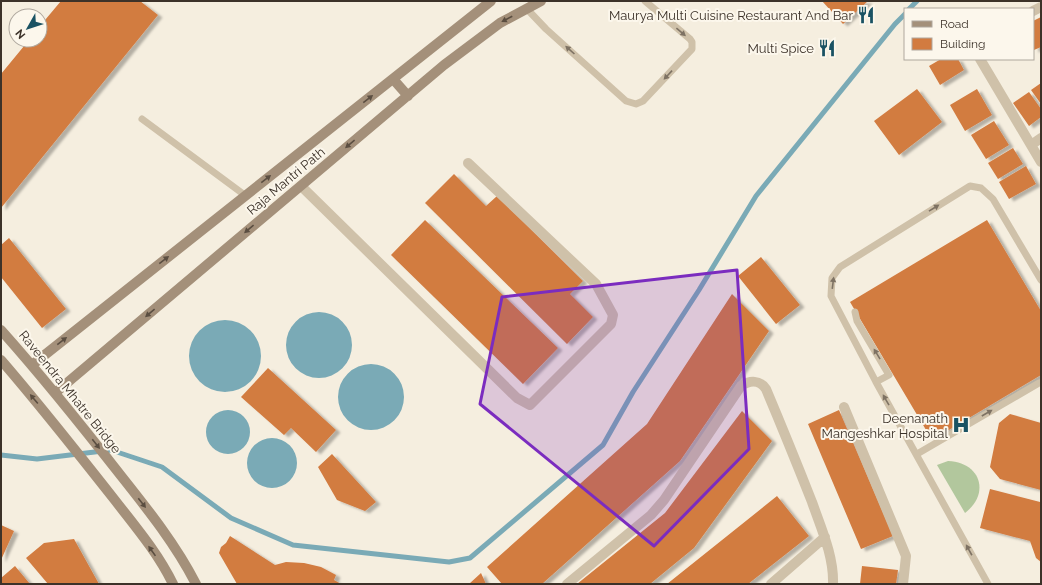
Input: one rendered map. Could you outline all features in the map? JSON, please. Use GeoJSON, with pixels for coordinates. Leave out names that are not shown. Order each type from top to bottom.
{"type":"FeatureCollection","features":[{"type":"Feature","properties":{"kind":"main road","name":"Raja Mantri Path"},"geometry":{"type":"LineString","coordinates":[[32,365],[491,1]]}},
{"type":"Feature","properties":{"kind":"main road","name":"Raja Mantri Path"},"geometry":{"type":"LineString","coordinates":[[55,393],[444,65],[500,23],[541,1]]}},
{"type":"Feature","properties":{"kind":"main road"},"geometry":{"type":"LineString","coordinates":[[393,79],[408,96]]}},
{"type":"Feature","properties":{"kind":"main road","name":"Raveendra Mhatre Bridge"},"geometry":{"type":"LineString","coordinates":[[1,330],[75,416],[157,522],[185,563],[196,584]]}},
{"type":"Feature","properties":{"kind":"main road"},"geometry":{"type":"LineString","coordinates":[[1,360],[59,429],[140,533],[168,573],[173,584]]}},
{"type":"Feature","properties":{"kind":"street"},"geometry":{"type":"LineString","coordinates":[[981,60],[1041,162]]}},
{"type":"Feature","properties":{"kind":"street"},"geometry":{"type":"LineString","coordinates":[[1031,145],[1041,138]]}},
{"type":"Feature","properties":{"kind":"street"},"geometry":{"type":"LineString","coordinates":[[300,186],[517,398],[530,405],[611,324],[613,315],[596,284],[468,163]]}},
{"type":"Feature","properties":{"kind":"street"},"geometry":{"type":"LineString","coordinates":[[567,584],[655,510],[676,483],[741,386],[748,382],[759,382],[766,389],[790,445],[825,537],[834,573],[833,584]]}},
{"type":"Feature","properties":{"kind":"street"},"geometry":{"type":"LineString","coordinates":[[844,407],[906,556],[903,584]]}},
{"type":"Feature","properties":{"kind":"street"},"geometry":{"type":"LineString","coordinates":[[770,584],[825,537]]}},
{"type":"Feature","properties":{"kind":"lane"},"geometry":{"type":"LineString","coordinates":[[527,9],[546,29],[626,101],[636,104],[643,101],[692,49],[692,42],[690,39],[645,1]]}},
{"type":"Feature","properties":{"kind":"lane"},"geometry":{"type":"LineString","coordinates":[[142,119],[246,196]]}},
{"type":"Feature","properties":{"kind":"lane"},"geometry":{"type":"LineString","coordinates":[[988,584],[876,382],[832,296],[832,278],[840,266],[970,186],[981,188],[993,199],[1041,280]]}},
{"type":"Feature","properties":{"kind":"lane"},"geometry":{"type":"LineString","coordinates":[[855,312],[857,321],[889,375],[876,382]]}},
{"type":"Feature","properties":{"kind":"lane"},"geometry":{"type":"LineString","coordinates":[[917,454],[1041,383]]}},
{"type":"Feature","properties":{"kind":"highlighted area"},"geometry":{"type":"Polygon","coordinates":[[[737,270],[749,449],[654,546],[480,404],[502,297],[737,270]]]}},
{"type":"Feature","properties":{"kind":"green space"},"geometry":{"type":"Polygon","coordinates":[[[948,461],[959,463],[968,467],[978,480],[978,497],[965,513],[937,465],[948,461]]]}},
{"type":"Feature","properties":{"kind":"water"},"geometry":{"type":"Polygon","coordinates":[[[319,312],[332,315],[342,322],[349,332],[352,345],[349,358],[342,368],[332,375],[319,378],[306,375],[296,368],[289,358],[286,345],[289,332],[296,322],[306,315],[319,312]]]}},
{"type":"Feature","properties":{"kind":"water"},"geometry":{"type":"Polygon","coordinates":[[[225,320],[239,323],[251,330],[258,342],[261,356],[258,370],[251,382],[239,389],[225,392],[211,389],[199,382],[192,370],[189,356],[192,342],[199,330],[211,323],[225,320]]]}},
{"type":"Feature","properties":{"kind":"water"},"geometry":{"type":"Polygon","coordinates":[[[371,364],[383,367],[394,374],[401,385],[404,397],[401,409],[394,420],[383,427],[371,430],[359,427],[348,420],[341,409],[338,397],[341,385],[348,374],[359,367],[371,364]]]}},
{"type":"Feature","properties":{"kind":"water"},"geometry":{"type":"Polygon","coordinates":[[[224,410],[232,410],[237,411],[244,416],[249,423],[249,441],[244,448],[237,453],[224,454],[216,451],[209,444],[206,436],[206,428],[209,420],[216,413],[224,410]]]}},
{"type":"Feature","properties":{"kind":"water"},"geometry":{"type":"Polygon","coordinates":[[[277,438],[282,439],[290,445],[296,453],[296,473],[290,481],[282,487],[267,488],[262,487],[254,481],[248,473],[247,458],[248,453],[254,445],[262,439],[277,438]]]}},
{"type":"Feature","properties":{"kind":"building"},"geometry":{"type":"Polygon","coordinates":[[[61,1],[140,1],[158,15],[1,208],[1,74],[22,48],[48,48],[48,16],[61,1]]]}},
{"type":"Feature","properties":{"kind":"building"},"geometry":{"type":"Polygon","coordinates":[[[822,1],[868,1],[843,24],[822,1]]]}},
{"type":"Feature","properties":{"kind":"building"},"geometry":{"type":"Polygon","coordinates":[[[1041,17],[1041,47],[1034,50],[1034,20],[1041,17]]]}},
{"type":"Feature","properties":{"kind":"building"},"geometry":{"type":"Polygon","coordinates":[[[939,60],[959,60],[964,70],[940,85],[929,66],[939,60]]]}},
{"type":"Feature","properties":{"kind":"building"},"geometry":{"type":"Polygon","coordinates":[[[1041,83],[1041,104],[1031,90],[1041,83]]]}},
{"type":"Feature","properties":{"kind":"building"},"geometry":{"type":"Polygon","coordinates":[[[917,89],[942,122],[899,155],[874,121],[917,89]]]}},
{"type":"Feature","properties":{"kind":"building"},"geometry":{"type":"Polygon","coordinates":[[[977,89],[992,115],[965,131],[950,105],[977,89]]]}},
{"type":"Feature","properties":{"kind":"building"},"geometry":{"type":"Polygon","coordinates":[[[1029,92],[1041,109],[1041,117],[1029,126],[1013,103],[1029,92]]]}},
{"type":"Feature","properties":{"kind":"building"},"geometry":{"type":"Polygon","coordinates":[[[994,121],[1009,145],[986,159],[971,135],[994,121]]]}},
{"type":"Feature","properties":{"kind":"building"},"geometry":{"type":"Polygon","coordinates":[[[1013,148],[1023,164],[998,179],[988,163],[1013,148]]]}},
{"type":"Feature","properties":{"kind":"building"},"geometry":{"type":"Polygon","coordinates":[[[1026,166],[1036,184],[1009,199],[999,182],[1026,166]]]}},
{"type":"Feature","properties":{"kind":"building"},"geometry":{"type":"Polygon","coordinates":[[[454,174],[486,206],[497,196],[583,281],[570,294],[593,317],[567,344],[425,203],[454,174]]]}},
{"type":"Feature","properties":{"kind":"building"},"geometry":{"type":"Polygon","coordinates":[[[425,220],[558,348],[523,384],[391,255],[425,220]]]}},
{"type":"Feature","properties":{"kind":"building"},"geometry":{"type":"Polygon","coordinates":[[[987,220],[1041,311],[1041,375],[932,440],[850,302],[987,220]]]}},
{"type":"Feature","properties":{"kind":"building"},"geometry":{"type":"Polygon","coordinates":[[[9,238],[66,309],[42,328],[1,277],[1,245],[9,238]]]}},
{"type":"Feature","properties":{"kind":"building"},"geometry":{"type":"Polygon","coordinates":[[[761,257],[800,305],[776,324],[738,276],[761,257]]]}},
{"type":"Feature","properties":{"kind":"building"},"geometry":{"type":"Polygon","coordinates":[[[732,294],[769,331],[680,461],[542,584],[502,584],[487,567],[647,424],[732,294]]]}},
{"type":"Feature","properties":{"kind":"building"},"geometry":{"type":"Polygon","coordinates":[[[268,368],[336,430],[316,452],[291,428],[284,435],[241,397],[268,368]]]}},
{"type":"Feature","properties":{"kind":"building"},"geometry":{"type":"Polygon","coordinates":[[[839,410],[893,536],[861,549],[808,424],[839,410]]]}},
{"type":"Feature","properties":{"kind":"building"},"geometry":{"type":"Polygon","coordinates":[[[742,411],[772,441],[694,548],[650,584],[577,584],[665,513],[742,411]]]}},
{"type":"Feature","properties":{"kind":"building"},"geometry":{"type":"Polygon","coordinates":[[[1010,414],[1041,423],[1041,490],[1000,479],[990,467],[999,423],[1010,414]]]}},
{"type":"Feature","properties":{"kind":"building"},"geometry":{"type":"Polygon","coordinates":[[[332,454],[376,502],[365,511],[337,500],[318,467],[332,454]]]}},
{"type":"Feature","properties":{"kind":"building"},"geometry":{"type":"Polygon","coordinates":[[[990,489],[1040,502],[1041,501],[1041,562],[1036,558],[1030,541],[980,528],[990,489]]]}},
{"type":"Feature","properties":{"kind":"building"},"geometry":{"type":"Polygon","coordinates":[[[777,496],[809,536],[748,584],[667,584],[777,496]]]}},
{"type":"Feature","properties":{"kind":"building"},"geometry":{"type":"Polygon","coordinates":[[[1,525],[14,531],[1,560],[1,525]]]}},
{"type":"Feature","properties":{"kind":"building"},"geometry":{"type":"Polygon","coordinates":[[[230,536],[275,565],[286,562],[304,563],[321,567],[336,575],[334,580],[341,584],[237,584],[219,553],[221,547],[226,543],[230,536]]]}},
{"type":"Feature","properties":{"kind":"building"},"geometry":{"type":"Polygon","coordinates":[[[74,539],[99,584],[48,584],[26,558],[44,543],[74,539]]]}},
{"type":"Feature","properties":{"kind":"building"},"geometry":{"type":"Polygon","coordinates":[[[15,566],[30,584],[1,584],[1,578],[15,566]]]}},
{"type":"Feature","properties":{"kind":"building"},"geometry":{"type":"Polygon","coordinates":[[[862,566],[898,570],[896,584],[860,584],[862,566]]]}},
{"type":"Feature","properties":{"kind":"building"},"geometry":{"type":"Polygon","coordinates":[[[481,573],[486,584],[469,584],[481,573]]]}},
{"type":"Feature","properties":{"kind":"waterway"},"geometry":{"type":"LineString","coordinates":[[910,8],[917,1]]}},
{"type":"Feature","properties":{"kind":"waterway"},"geometry":{"type":"LineString","coordinates":[[1,455],[37,459],[111,450],[162,467],[231,518],[293,545],[449,562],[470,558],[603,445],[633,392],[699,290],[756,196],[895,24],[904,15]]}},
{"type":"Feature","properties":{"kind":"place","name":"Maurya Multi Cuisine Restaurant And Bar"},"geometry":{"type":"Point","coordinates":[866,15]}},
{"type":"Feature","properties":{"kind":"place","name":"Multi Spice"},"geometry":{"type":"Point","coordinates":[827,48]}},
{"type":"Feature","properties":{"kind":"place","name":"Deenanath Mangeshkar Hospital"},"geometry":{"type":"Point","coordinates":[961,425]}}]}
